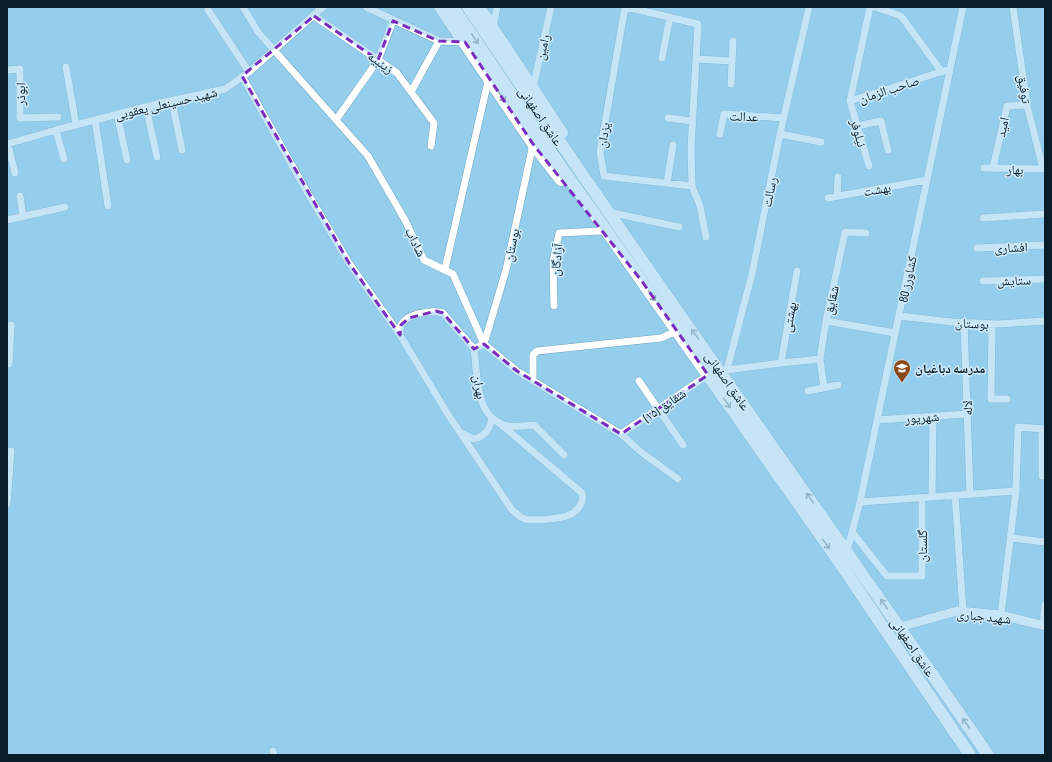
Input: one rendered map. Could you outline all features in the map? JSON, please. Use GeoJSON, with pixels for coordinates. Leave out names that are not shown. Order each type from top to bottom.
{"type":"FeatureCollection","features":[{"type":"Feature","properties":{"kind":"main road"},"geometry":{"type":"LineString","coordinates":[[440,7],[489,77],[533,144],[641,280]]}},
{"type":"Feature","properties":{"kind":"main road","name":"عاشق اصفهانی"},"geometry":{"type":"LineString","coordinates":[[453,7],[541,138],[835,556],[970,755]]}},
{"type":"Feature","properties":{"kind":"main road","name":"عاشق اصفهانی"},"geometry":{"type":"LineString","coordinates":[[468,7],[554,135],[725,374],[988,755]]}},
{"type":"Feature","properties":{"kind":"main road"},"geometry":{"type":"LineString","coordinates":[[479,7],[651,272]]}},
{"type":"Feature","properties":{"kind":"street","name":"شاداب"},"geometry":{"type":"LineString","coordinates":[[243,7],[258,32],[368,156],[405,220],[424,260],[454,274],[484,344],[517,371],[620,434],[641,452],[678,479]]}},
{"type":"Feature","properties":{"kind":"street"},"geometry":{"type":"LineString","coordinates":[[366,7],[393,21],[439,41],[465,42]]}},
{"type":"Feature","properties":{"kind":"street"},"geometry":{"type":"LineString","coordinates":[[493,28],[497,7]]}},
{"type":"Feature","properties":{"kind":"street","name":"رامین"},"geometry":{"type":"LineString","coordinates":[[533,88],[551,7]]}},
{"type":"Feature","properties":{"kind":"street"},"geometry":{"type":"LineString","coordinates":[[626,7],[698,24],[692,121],[692,186],[700,206],[706,237]]}},
{"type":"Feature","properties":{"kind":"street","name":"یزدان"},"geometry":{"type":"LineString","coordinates":[[626,7],[600,152],[604,176],[692,186]]}},
{"type":"Feature","properties":{"kind":"street","name":"رسالت"},"geometry":{"type":"LineString","coordinates":[[725,374],[752,274],[780,134],[809,7]]}},
{"type":"Feature","properties":{"kind":"street","name":"صاحب الزمان"},"geometry":{"type":"LineString","coordinates":[[870,7],[850,101],[950,69]]}},
{"type":"Feature","properties":{"kind":"street"},"geometry":{"type":"LineString","coordinates":[[875,7],[901,16],[942,72]]}},
{"type":"Feature","properties":{"kind":"street","name":"کشاورز 80"},"geometry":{"type":"LineString","coordinates":[[847,551],[860,502],[963,7]]}},
{"type":"Feature","properties":{"kind":"street","name":"توفیق"},"geometry":{"type":"LineString","coordinates":[[1013,7],[1026,105],[1044,169]]}},
{"type":"Feature","properties":{"kind":"street","name":"شهید حسینعلی یعقوبی"},"geometry":{"type":"LineString","coordinates":[[7,144],[117,114],[225,89],[274,50],[322,8]]}},
{"type":"Feature","properties":{"kind":"street","name":"بهران"},"geometry":{"type":"LineString","coordinates":[[208,10],[245,74],[307,192],[349,263],[400,335],[461,433],[512,510],[524,519],[550,519],[570,515],[582,503],[582,493],[495,420],[484,408],[480,396],[474,349]]}},
{"type":"Feature","properties":{"kind":"street","name":"زینبیه"},"geometry":{"type":"LineString","coordinates":[[314,16],[397,72],[434,123],[431,146]]}},
{"type":"Feature","properties":{"kind":"street"},"geometry":{"type":"LineString","coordinates":[[662,58],[670,17]]}},
{"type":"Feature","properties":{"kind":"street"},"geometry":{"type":"LineString","coordinates":[[336,120],[378,60],[393,21]]}},
{"type":"Feature","properties":{"kind":"street"},"geometry":{"type":"LineString","coordinates":[[412,92],[439,41]]}},
{"type":"Feature","properties":{"kind":"street"},"geometry":{"type":"LineString","coordinates":[[731,84],[733,41]]}},
{"type":"Feature","properties":{"kind":"street"},"geometry":{"type":"LineString","coordinates":[[696,59],[732,61]]}},
{"type":"Feature","properties":{"kind":"street"},"geometry":{"type":"LineString","coordinates":[[66,68],[76,125]]}},
{"type":"Feature","properties":{"kind":"street","name":"ابوذر"},"geometry":{"type":"LineString","coordinates":[[7,70],[20,69],[20,118],[58,117]]}},
{"type":"Feature","properties":{"kind":"street"},"geometry":{"type":"LineString","coordinates":[[445,270],[489,77]]}},
{"type":"Feature","properties":{"kind":"street"},"geometry":{"type":"LineString","coordinates":[[172,101],[182,150]]}},
{"type":"Feature","properties":{"kind":"street","name":"نیلوفر"},"geometry":{"type":"LineString","coordinates":[[850,101],[869,166]]}},
{"type":"Feature","properties":{"kind":"street","name":"امید"},"geometry":{"type":"LineString","coordinates":[[993,168],[1007,106],[1026,105]]}},
{"type":"Feature","properties":{"kind":"street"},"geometry":{"type":"LineString","coordinates":[[146,107],[157,157]]}},
{"type":"Feature","properties":{"kind":"street"},"geometry":{"type":"LineString","coordinates":[[117,114],[127,160]]}},
{"type":"Feature","properties":{"kind":"street","name":"عدالت"},"geometry":{"type":"LineString","coordinates":[[720,134],[724,114],[784,118]]}},
{"type":"Feature","properties":{"kind":"street"},"geometry":{"type":"LineString","coordinates":[[668,118],[692,121]]}},
{"type":"Feature","properties":{"kind":"street"},"geometry":{"type":"LineString","coordinates":[[95,120],[108,206]]}},
{"type":"Feature","properties":{"kind":"street"},"geometry":{"type":"LineString","coordinates":[[857,126],[881,121],[888,150]]}},
{"type":"Feature","properties":{"kind":"street"},"geometry":{"type":"LineString","coordinates":[[56,130],[64,158]]}},
{"type":"Feature","properties":{"kind":"street"},"geometry":{"type":"LineString","coordinates":[[780,134],[821,142]]}},
{"type":"Feature","properties":{"kind":"street"},"geometry":{"type":"LineString","coordinates":[[7,144],[15,172]]}},
{"type":"Feature","properties":{"kind":"street","name":"بوستان"},"geometry":{"type":"LineString","coordinates":[[484,344],[506,270],[533,144]]}},
{"type":"Feature","properties":{"kind":"street"},"geometry":{"type":"LineString","coordinates":[[667,183],[673,145]]}},
{"type":"Feature","properties":{"kind":"street","name":"بهار"},"geometry":{"type":"LineString","coordinates":[[984,168],[1044,169]]}},
{"type":"Feature","properties":{"kind":"street"},"geometry":{"type":"LineString","coordinates":[[837,196],[838,178]]}},
{"type":"Feature","properties":{"kind":"street","name":"بهشت"},"geometry":{"type":"LineString","coordinates":[[828,198],[927,180]]}},
{"type":"Feature","properties":{"kind":"street"},"geometry":{"type":"LineString","coordinates":[[20,196],[23,217]]}},
{"type":"Feature","properties":{"kind":"street"},"geometry":{"type":"LineString","coordinates":[[7,220],[65,207]]}},
{"type":"Feature","properties":{"kind":"street"},"geometry":{"type":"LineString","coordinates":[[613,213],[679,227]]}},
{"type":"Feature","properties":{"kind":"street"},"geometry":{"type":"LineString","coordinates":[[983,218],[1045,214]]}},
{"type":"Feature","properties":{"kind":"street","name":"آزادگان"},"geometry":{"type":"LineString","coordinates":[[554,306],[553,262],[559,233],[601,231]]}},
{"type":"Feature","properties":{"kind":"street","name":"شقایق"},"geometry":{"type":"LineString","coordinates":[[824,388],[820,359],[826,321],[846,232],[866,233]]}},
{"type":"Feature","properties":{"kind":"street","name":"افشاری"},"geometry":{"type":"LineString","coordinates":[[977,248],[1045,246]]}},
{"type":"Feature","properties":{"kind":"street","name":"بهشتی"},"geometry":{"type":"LineString","coordinates":[[781,363],[797,270]]}},
{"type":"Feature","properties":{"kind":"street","name":"ستایش"},"geometry":{"type":"LineString","coordinates":[[983,281],[1045,279]]}},
{"type":"Feature","properties":{"kind":"street"},"geometry":{"type":"LineString","coordinates":[[400,335],[401,325],[409,318],[422,313],[436,311],[443,313],[474,349],[484,344]]}},
{"type":"Feature","properties":{"kind":"street","name":"بوستان"},"geometry":{"type":"LineString","coordinates":[[899,316],[992,324],[1045,321]]}},
{"type":"Feature","properties":{"kind":"street"},"geometry":{"type":"LineString","coordinates":[[826,321],[895,333]]}},
{"type":"Feature","properties":{"kind":"street","name":"لاله"},"geometry":{"type":"LineString","coordinates":[[964,322],[970,494]]}},
{"type":"Feature","properties":{"kind":"street"},"geometry":{"type":"LineString","coordinates":[[992,324],[991,399],[1007,399]]}},
{"type":"Feature","properties":{"kind":"street"},"geometry":{"type":"LineString","coordinates":[[10,364],[11,325]]}},
{"type":"Feature","properties":{"kind":"street"},"geometry":{"type":"LineString","coordinates":[[533,381],[533,355],[537,351],[661,338],[677,331]]}},
{"type":"Feature","properties":{"kind":"street"},"geometry":{"type":"LineString","coordinates":[[725,374],[781,363],[820,359]]}},
{"type":"Feature","properties":{"kind":"street","name":"شقایق (۱۵)"},"geometry":{"type":"LineString","coordinates":[[620,434],[708,376]]}},
{"type":"Feature","properties":{"kind":"street"},"geometry":{"type":"LineString","coordinates":[[639,381],[683,445]]}},
{"type":"Feature","properties":{"kind":"street"},"geometry":{"type":"LineString","coordinates":[[808,391],[838,385]]}},
{"type":"Feature","properties":{"kind":"street","name":"شهریور"},"geometry":{"type":"LineString","coordinates":[[877,420],[967,414]]}},
{"type":"Feature","properties":{"kind":"street"},"geometry":{"type":"LineString","coordinates":[[932,497],[933,416]]}},
{"type":"Feature","properties":{"kind":"street"},"geometry":{"type":"LineString","coordinates":[[461,433],[474,440],[484,436],[495,420],[509,426],[534,425],[564,455]]}},
{"type":"Feature","properties":{"kind":"street"},"geometry":{"type":"LineString","coordinates":[[1001,615],[1016,491],[1018,427],[1044,429],[1042,476]]}},
{"type":"Feature","properties":{"kind":"street"},"geometry":{"type":"LineString","coordinates":[[7,451],[11,451],[7,504]]}},
{"type":"Feature","properties":{"kind":"street"},"geometry":{"type":"LineString","coordinates":[[860,502],[1016,491]]}},
{"type":"Feature","properties":{"kind":"street"},"geometry":{"type":"LineString","coordinates":[[955,495],[963,611]]}},
{"type":"Feature","properties":{"kind":"street","name":"گلستان"},"geometry":{"type":"LineString","coordinates":[[852,532],[887,576],[922,576],[922,498]]}},
{"type":"Feature","properties":{"kind":"street"},"geometry":{"type":"LineString","coordinates":[[1010,538],[1045,542]]}},
{"type":"Feature","properties":{"kind":"street"},"geometry":{"type":"LineString","coordinates":[[1044,626],[1045,605]]}},
{"type":"Feature","properties":{"kind":"street","name":"شهید جباری"},"geometry":{"type":"LineString","coordinates":[[900,627],[957,611],[1001,615],[1044,626]]}},
{"type":"Feature","properties":{"kind":"highlighted area"},"geometry":{"type":"Polygon","coordinates":[[[314,16],[378,60],[393,21],[439,41],[465,42],[533,144],[641,280],[708,375],[621,434],[517,371],[484,344],[474,349],[443,313],[436,311],[409,318],[401,325],[400,335],[349,263],[242,76],[314,16]]]}},
{"type":"Feature","properties":{"kind":"place","name":"مدرسه دباغیان"},"geometry":{"type":"Point","coordinates":[902,383]}}]}
